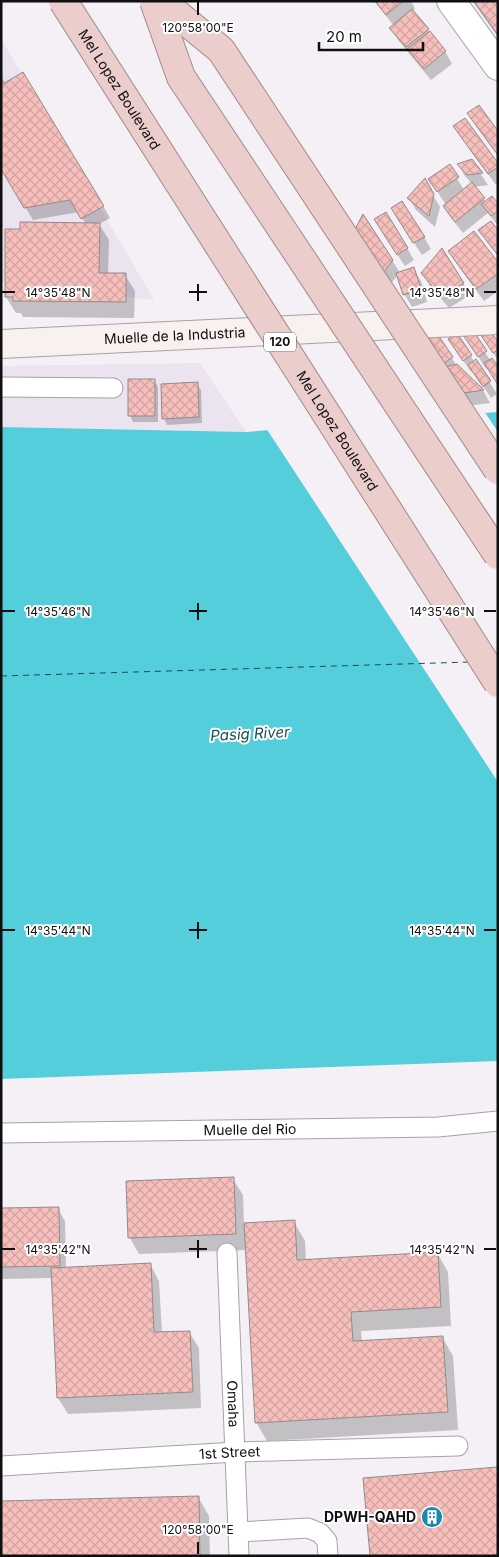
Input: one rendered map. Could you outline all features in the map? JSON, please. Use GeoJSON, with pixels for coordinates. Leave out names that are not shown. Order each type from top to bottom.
{"type":"FeatureCollection","features":[{"type":"Feature","properties":{"kind":"highway","name":"Mel Lopez Boulevard"},"geometry":{"type":"LineString","coordinates":[[63,1],[498,683]]}},
{"type":"Feature","properties":{"kind":"highway"},"geometry":{"type":"LineString","coordinates":[[154,1],[182,77],[498,555]]}},
{"type":"Feature","properties":{"kind":"highway"},"geometry":{"type":"LineString","coordinates":[[161,1],[221,50],[498,470]]}},
{"type":"Feature","properties":{"kind":"street"},"geometry":{"type":"LineString","coordinates":[[451,1],[498,66]]}},
{"type":"Feature","properties":{"kind":"street","name":"Muelle de la Industria"},"geometry":{"type":"LineString","coordinates":[[1,344],[498,320]]}},
{"type":"Feature","properties":{"kind":"lane"},"geometry":{"type":"LineString","coordinates":[[1,387],[113,388]]}},
{"type":"Feature","properties":{"kind":"lane","name":"Muelle del Rio"},"geometry":{"type":"LineString","coordinates":[[1,1133],[438,1127],[498,1122]]}},
{"type":"Feature","properties":{"kind":"lane","name":"Omaha"},"geometry":{"type":"LineString","coordinates":[[227,1253],[239,1556]]}},
{"type":"Feature","properties":{"kind":"lane","name":"1st Street"},"geometry":{"type":"LineString","coordinates":[[1,1466],[236,1452],[458,1446]]}},
{"type":"Feature","properties":{"kind":"lane"},"geometry":{"type":"LineString","coordinates":[[238,1532],[308,1528],[320,1533],[327,1541],[328,1556]]}},
{"type":"Feature","properties":{"kind":"shaded area"},"geometry":{"type":"Polygon","coordinates":[[[1,39],[154,300],[1,282],[1,39]]]}},
{"type":"Feature","properties":{"kind":"shaded area"},"geometry":{"type":"Polygon","coordinates":[[[200,363],[246,432],[1,427],[1,366],[200,363]]]}},
{"type":"Feature","properties":{"kind":"water","name":"Pasig River"},"geometry":{"type":"Polygon","coordinates":[[[498,412],[498,1061],[1,1079],[1,427],[246,432],[498,412]]]}},
{"type":"Feature","properties":{"kind":"pier"},"geometry":{"type":"Polygon","coordinates":[[[484,411],[498,432],[498,782],[266,428],[484,411]]]}},
{"type":"Feature","properties":{"kind":"building"},"geometry":{"type":"Polygon","coordinates":[[[375,1],[403,1],[386,15],[375,1]]]}},
{"type":"Feature","properties":{"kind":"building"},"geometry":{"type":"Polygon","coordinates":[[[474,1],[498,1],[498,35],[474,1]]]}},
{"type":"Feature","properties":{"kind":"building"},"geometry":{"type":"Polygon","coordinates":[[[412,9],[429,29],[406,47],[389,28],[412,9]]]}},
{"type":"Feature","properties":{"kind":"building"},"geometry":{"type":"Polygon","coordinates":[[[430,31],[446,51],[424,69],[407,49],[430,31]]]}},
{"type":"Feature","properties":{"kind":"building"},"geometry":{"type":"Polygon","coordinates":[[[23,72],[104,206],[81,219],[70,200],[24,208],[1,169],[1,85],[23,72]]]}},
{"type":"Feature","properties":{"kind":"building"},"geometry":{"type":"Polygon","coordinates":[[[479,105],[498,131],[498,155],[467,113],[479,105]]]}},
{"type":"Feature","properties":{"kind":"building"},"geometry":{"type":"Polygon","coordinates":[[[465,118],[498,163],[498,167],[488,174],[453,126],[465,118]]]}},
{"type":"Feature","properties":{"kind":"building"},"geometry":{"type":"Polygon","coordinates":[[[472,159],[483,173],[467,175],[457,164],[472,159]]]}},
{"type":"Feature","properties":{"kind":"building"},"geometry":{"type":"Polygon","coordinates":[[[450,164],[459,177],[437,192],[428,179],[450,164]]]}},
{"type":"Feature","properties":{"kind":"building"},"geometry":{"type":"Polygon","coordinates":[[[425,178],[434,194],[429,216],[407,198],[425,178]]]}},
{"type":"Feature","properties":{"kind":"building"},"geometry":{"type":"Polygon","coordinates":[[[472,182],[485,198],[455,222],[443,206],[472,182]]]}},
{"type":"Feature","properties":{"kind":"building"},"geometry":{"type":"Polygon","coordinates":[[[492,196],[498,203],[498,211],[491,216],[481,204],[492,196]]]}},
{"type":"Feature","properties":{"kind":"building"},"geometry":{"type":"Polygon","coordinates":[[[402,201],[425,237],[413,243],[391,208],[402,201]]]}},
{"type":"Feature","properties":{"kind":"building"},"geometry":{"type":"Polygon","coordinates":[[[386,212],[408,248],[397,255],[374,219],[386,212]]]}},
{"type":"Feature","properties":{"kind":"building"},"geometry":{"type":"Polygon","coordinates":[[[363,214],[393,260],[381,276],[353,233],[363,214]]]}},
{"type":"Feature","properties":{"kind":"building"},"geometry":{"type":"Polygon","coordinates":[[[491,221],[498,230],[498,255],[478,230],[491,221]]]}},
{"type":"Feature","properties":{"kind":"building"},"geometry":{"type":"Polygon","coordinates":[[[20,222],[100,223],[99,273],[126,273],[126,302],[13,301],[13,297],[5,297],[5,229],[20,229],[20,222]]]}},
{"type":"Feature","properties":{"kind":"building"},"geometry":{"type":"Polygon","coordinates":[[[474,231],[498,262],[498,274],[476,289],[448,251],[474,231]]]}},
{"type":"Feature","properties":{"kind":"building"},"geometry":{"type":"Polygon","coordinates":[[[442,248],[464,283],[441,297],[421,273],[442,248]]]}},
{"type":"Feature","properties":{"kind":"building"},"geometry":{"type":"Polygon","coordinates":[[[414,267],[421,289],[403,295],[396,273],[414,267]]]}},
{"type":"Feature","properties":{"kind":"building"},"geometry":{"type":"Polygon","coordinates":[[[432,326],[453,357],[438,367],[417,336],[432,326]]]}},
{"type":"Feature","properties":{"kind":"building"},"geometry":{"type":"Polygon","coordinates":[[[487,326],[498,342],[498,350],[493,353],[478,331],[487,326]]]}},
{"type":"Feature","properties":{"kind":"building"},"geometry":{"type":"Polygon","coordinates":[[[472,329],[487,351],[478,357],[463,335],[472,329]]]}},
{"type":"Feature","properties":{"kind":"building"},"geometry":{"type":"Polygon","coordinates":[[[457,333],[472,355],[463,361],[448,339],[457,333]]]}},
{"type":"Feature","properties":{"kind":"building"},"geometry":{"type":"Polygon","coordinates":[[[492,358],[498,366],[498,385],[484,363],[492,358]]]}},
{"type":"Feature","properties":{"kind":"building"},"geometry":{"type":"Polygon","coordinates":[[[476,359],[491,381],[483,387],[468,365],[476,359]]]}},
{"type":"Feature","properties":{"kind":"building"},"geometry":{"type":"Polygon","coordinates":[[[457,364],[484,390],[458,394],[445,367],[457,364]]]}},
{"type":"Feature","properties":{"kind":"building"},"geometry":{"type":"Polygon","coordinates":[[[128,379],[155,379],[155,416],[128,416],[128,379]]]}},
{"type":"Feature","properties":{"kind":"building"},"geometry":{"type":"Polygon","coordinates":[[[198,382],[199,417],[162,419],[161,384],[198,382]]]}},
{"type":"Feature","properties":{"kind":"building"},"geometry":{"type":"Polygon","coordinates":[[[234,1177],[236,1234],[128,1238],[126,1181],[234,1177]]]}},
{"type":"Feature","properties":{"kind":"building"},"geometry":{"type":"Polygon","coordinates":[[[59,1207],[60,1266],[1,1267],[1,1208],[59,1207]]]}},
{"type":"Feature","properties":{"kind":"building"},"geometry":{"type":"Polygon","coordinates":[[[295,1220],[297,1260],[438,1252],[441,1307],[351,1312],[353,1341],[443,1336],[448,1412],[255,1423],[244,1223],[295,1220]]]}},
{"type":"Feature","properties":{"kind":"building"},"geometry":{"type":"Polygon","coordinates":[[[151,1263],[154,1332],[190,1331],[193,1392],[57,1398],[51,1268],[151,1263]]]}},
{"type":"Feature","properties":{"kind":"building","name":"DPWH-QAHD"},"geometry":{"type":"Polygon","coordinates":[[[498,1467],[498,1556],[370,1556],[363,1478],[498,1467]]]}},
{"type":"Feature","properties":{"kind":"building"},"geometry":{"type":"Polygon","coordinates":[[[199,1496],[200,1556],[1,1556],[1,1501],[199,1496]]]}},
{"type":"Feature","properties":{"kind":"ferry route"},"geometry":{"type":"LineString","coordinates":[[1,676],[470,662]]}},
{"type":"Feature","properties":{"kind":"place","name":"DPWH-QAHD"},"geometry":{"type":"Point","coordinates":[432,1517]}}]}
